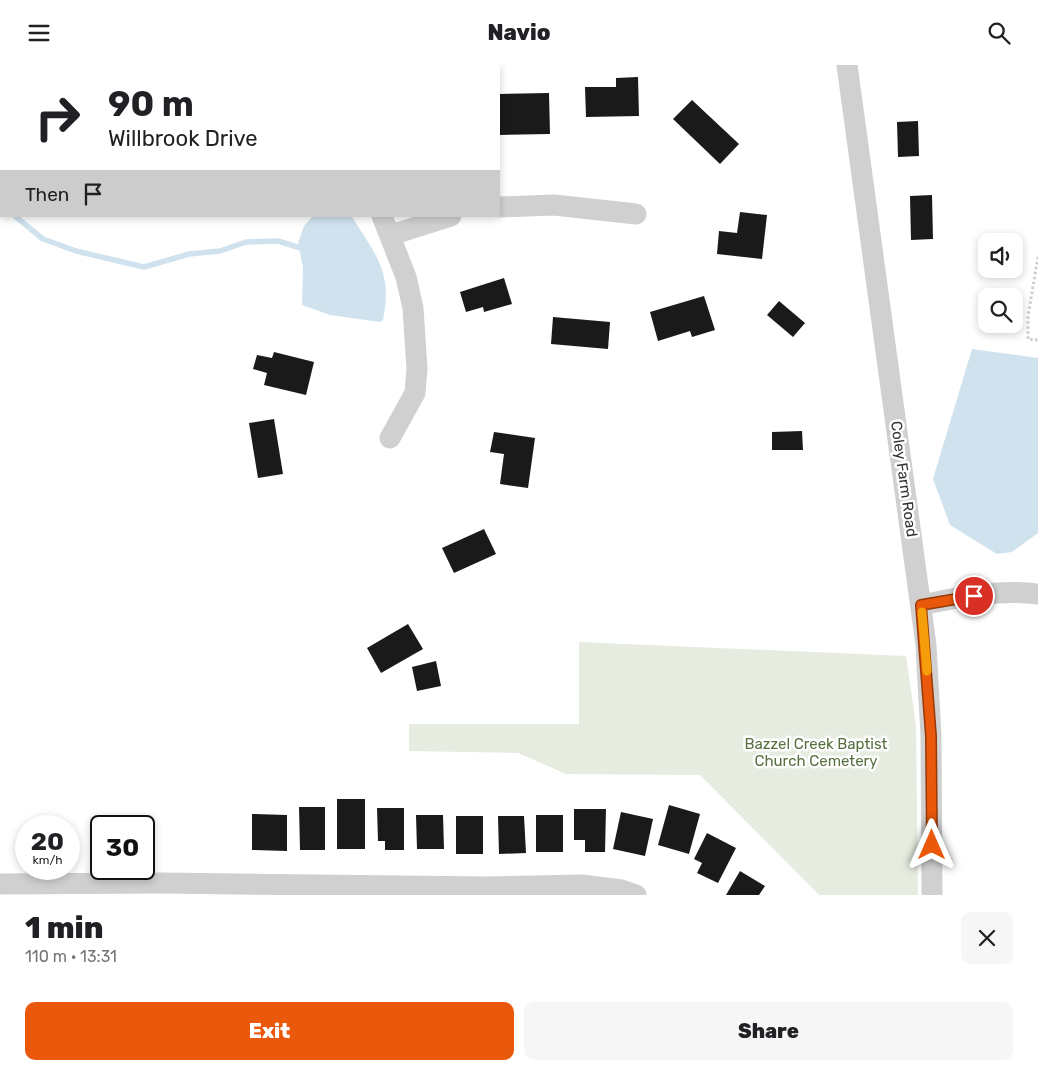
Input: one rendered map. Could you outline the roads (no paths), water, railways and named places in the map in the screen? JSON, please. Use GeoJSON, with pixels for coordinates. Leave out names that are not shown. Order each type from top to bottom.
{"type":"FeatureCollection","features":[{"type":"Feature","properties":{"kind":"street","name":"Coley Farm Road"},"geometry":{"type":"LineString","coordinates":[[847,65],[921,605],[931,736],[932,895]]}},
{"type":"Feature","properties":{"kind":"street"},"geometry":{"type":"LineString","coordinates":[[500,207],[554,205],[636,214]]}},
{"type":"Feature","properties":{"kind":"street"},"geometry":{"type":"LineString","coordinates":[[390,437],[415,393],[418,369],[413,308],[406,277],[386,226],[445,217]]}},
{"type":"Feature","properties":{"kind":"street"},"geometry":{"type":"LineString","coordinates":[[921,605],[1002,593],[1038,594]]}},
{"type":"Feature","properties":{"kind":"street"},"geometry":{"type":"LineString","coordinates":[[0,884],[26,890],[521,891],[582,885],[621,890],[636,895]]}},
{"type":"Feature","properties":{"kind":"water"},"geometry":{"type":"Polygon","coordinates":[[[312,217],[352,217],[375,254],[384,277],[386,304],[383,320],[380,322],[330,315],[302,305],[303,267],[298,243],[304,226],[312,217]]]}},
{"type":"Feature","properties":{"kind":"water"},"geometry":{"type":"Polygon","coordinates":[[[972,349],[1038,358],[1038,533],[1012,552],[997,554],[950,525],[933,479],[972,349]]]}},
{"type":"Feature","properties":{"kind":"waterway"},"geometry":{"type":"LineString","coordinates":[[16,217],[43,239],[76,251],[144,267],[189,254],[220,251],[246,242],[278,241],[304,249]]}},
{"type":"Feature","properties":{"kind":"park label","name":"Bazzel Creek Baptist Church Cemetery"},"geometry":{"type":"Point","coordinates":[816,752]}}]}
